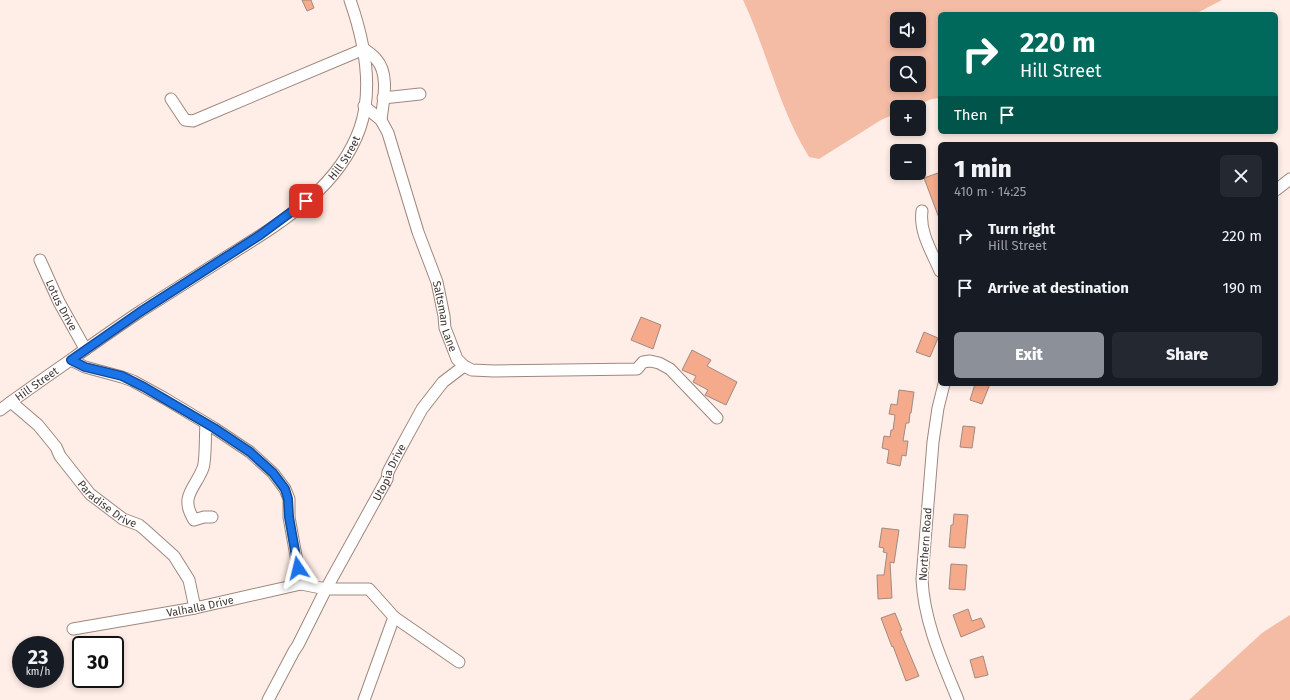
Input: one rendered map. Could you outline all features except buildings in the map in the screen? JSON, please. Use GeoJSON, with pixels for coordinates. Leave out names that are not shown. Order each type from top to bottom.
{"type":"FeatureCollection","features":[{"type":"Feature","properties":{"kind":"street","name":"Hill Street"},"geometry":{"type":"LineString","coordinates":[[0,410],[140,312],[260,235],[298,208],[330,179],[343,162],[360,127],[367,88],[364,49],[353,1]]}},
{"type":"Feature","properties":{"kind":"street"},"geometry":{"type":"LineString","coordinates":[[171,99],[184,120],[193,121],[364,49],[376,59],[382,67],[384,76],[382,120]]}},
{"type":"Feature","properties":{"kind":"street"},"geometry":{"type":"LineString","coordinates":[[383,98],[420,94]]}},
{"type":"Feature","properties":{"kind":"street","name":"Saltsman Lane"},"geometry":{"type":"LineString","coordinates":[[364,106],[382,120],[388,133],[418,232],[437,282],[445,328],[457,359],[464,366]]}},
{"type":"Feature","properties":{"kind":"street"},"geometry":{"type":"LineString","coordinates":[[1278,188],[1290,178]]}},
{"type":"Feature","properties":{"kind":"street"},"geometry":{"type":"LineString","coordinates":[[922,211],[920,221],[938,266]]}},
{"type":"Feature","properties":{"kind":"street","name":"Lotus Drive"},"geometry":{"type":"LineString","coordinates":[[40,260],[59,302],[86,349]]}},
{"type":"Feature","properties":{"kind":"street"},"geometry":{"type":"LineString","coordinates":[[71,360],[85,367],[122,376],[164,398],[250,452],[273,473],[285,489],[288,499],[289,517],[301,584]]}},
{"type":"Feature","properties":{"kind":"street"},"geometry":{"type":"LineString","coordinates":[[464,366],[472,370],[494,371],[638,369],[643,362],[650,361],[659,363],[670,370],[717,418]]}},
{"type":"Feature","properties":{"kind":"street","name":"Utopia Drive"},"geometry":{"type":"LineString","coordinates":[[326,589],[386,479],[398,451],[422,409],[443,382],[464,366]]}},
{"type":"Feature","properties":{"kind":"street","name":"Northern Road"},"geometry":{"type":"LineString","coordinates":[[944,386],[938,408],[933,442],[922,579],[923,596],[930,628],[958,700]]}},
{"type":"Feature","properties":{"kind":"street","name":"Paradise Drive"},"geometry":{"type":"LineString","coordinates":[[11,402],[38,426],[56,447],[60,456],[90,494],[123,519],[139,525],[174,556],[189,580],[195,608]]}},
{"type":"Feature","properties":{"kind":"street"},"geometry":{"type":"LineString","coordinates":[[206,424],[204,467],[191,491],[188,502],[188,510],[194,520],[204,517],[212,517]]}},
{"type":"Feature","properties":{"kind":"street","name":"Valhalla Drive"},"geometry":{"type":"LineString","coordinates":[[73,629],[195,608],[301,584],[326,589],[369,589],[394,617],[459,662]]}},
{"type":"Feature","properties":{"kind":"street"},"geometry":{"type":"LineString","coordinates":[[268,700],[326,589]]}},
{"type":"Feature","properties":{"kind":"street"},"geometry":{"type":"LineString","coordinates":[[364,700],[394,617]]}},
{"type":"Feature","properties":{"kind":"shaded area"},"geometry":{"type":"Polygon","coordinates":[[[743,0],[1222,0],[1199,12],[938,12],[938,98],[926,101],[926,100],[890,100],[890,116],[881,120],[819,159],[809,157],[781,100],[743,0]]]}},
{"type":"Feature","properties":{"kind":"shaded area"},"geometry":{"type":"Polygon","coordinates":[[[1290,615],[1290,700],[1189,700],[1262,633],[1290,615]]]}},
{"type":"Feature","properties":{"kind":"route"},"geometry":{"type":"LineString","coordinates":[[298,568],[289,517],[290,510],[288,499],[285,489],[273,473],[250,452],[164,398],[122,376],[85,367],[71,360],[140,312],[260,235],[306,201]]}}]}
